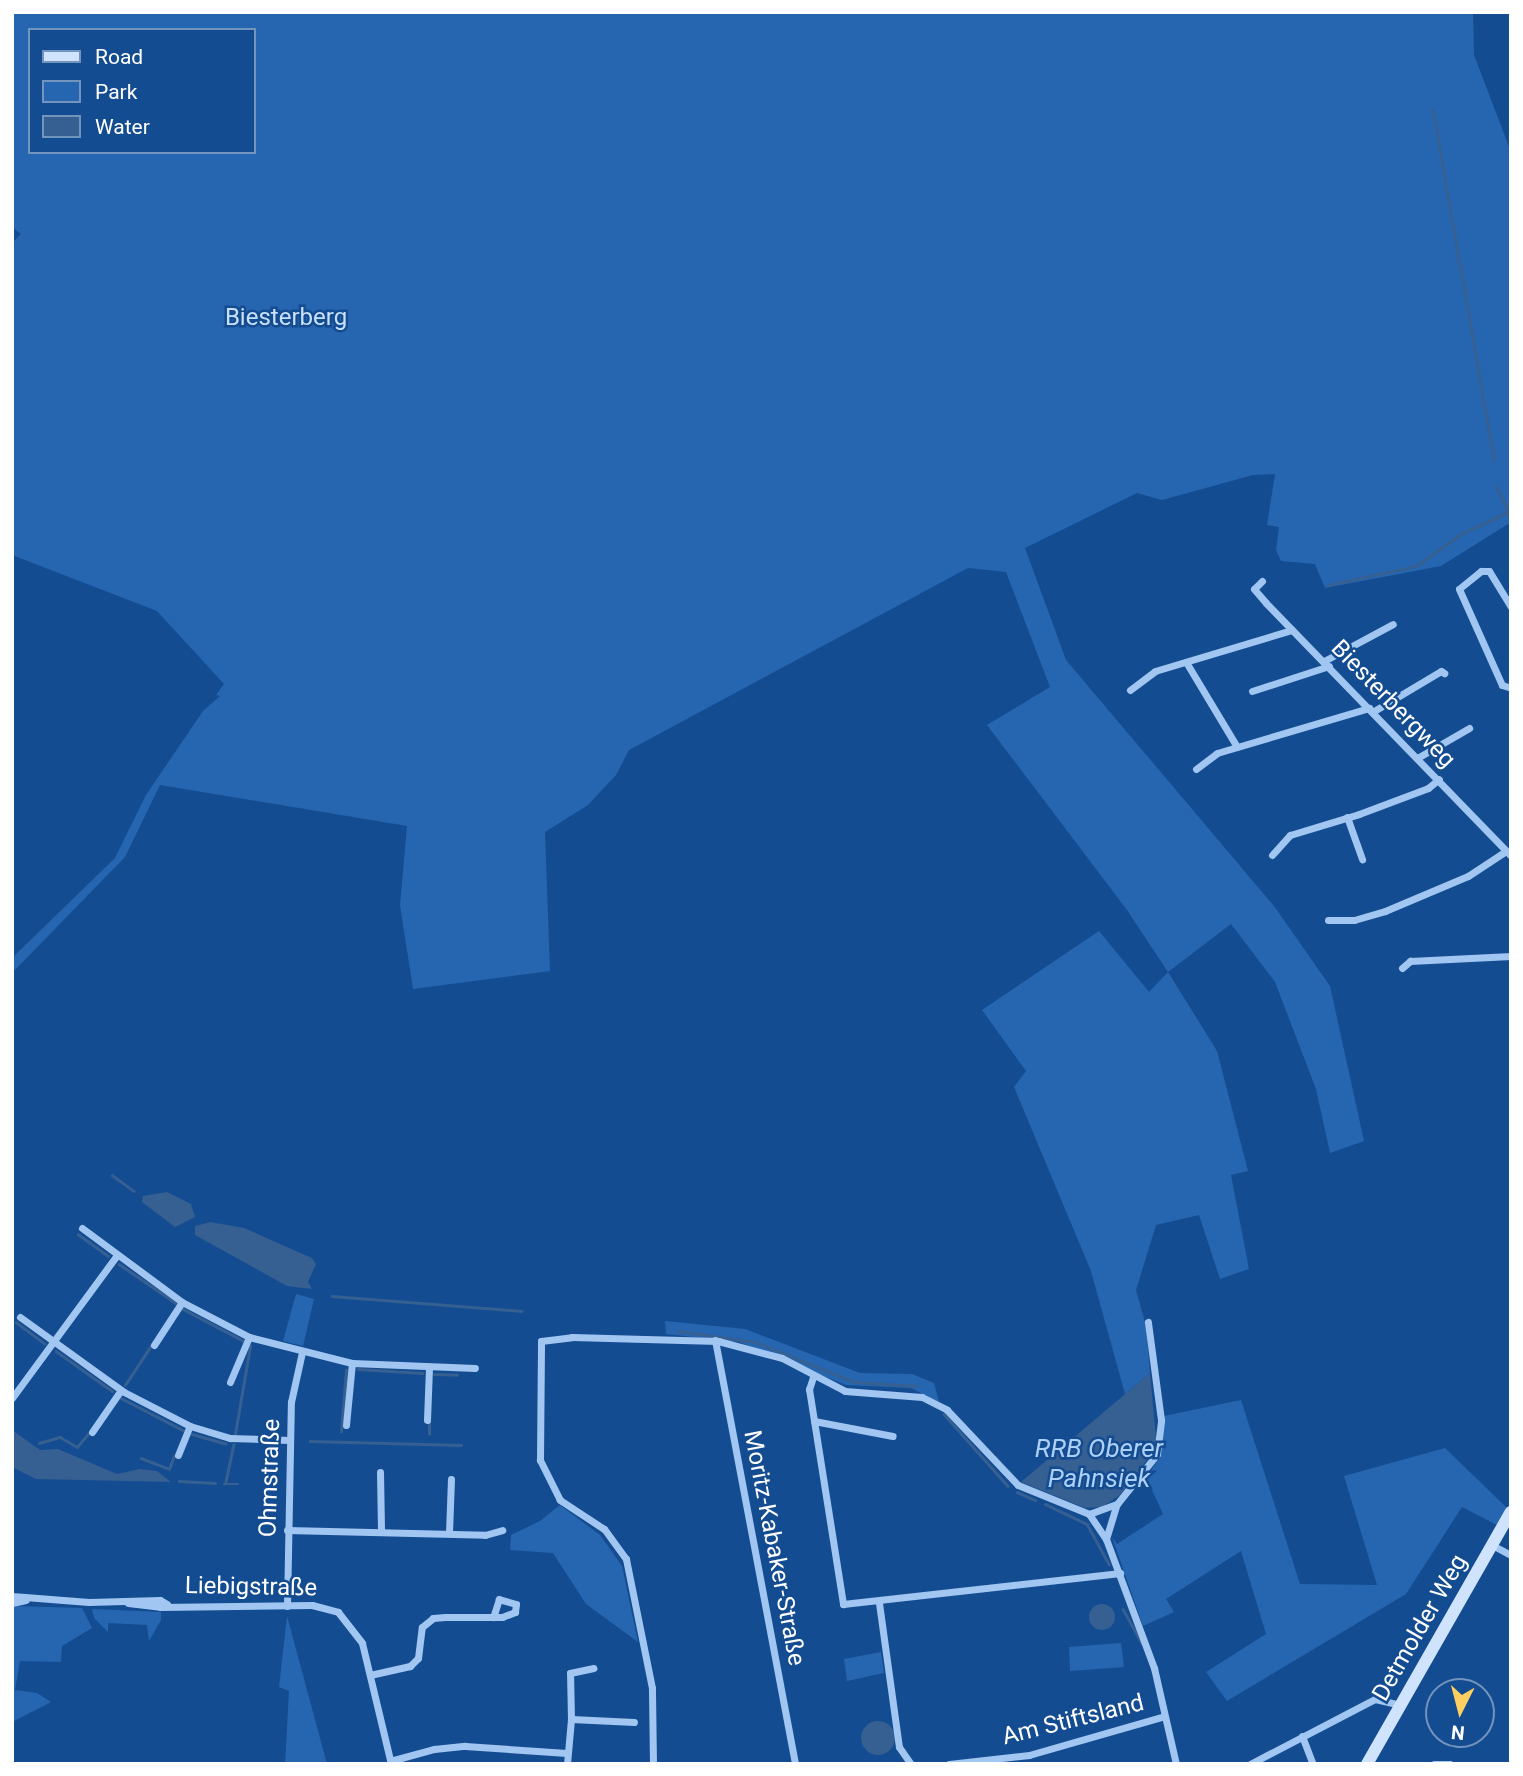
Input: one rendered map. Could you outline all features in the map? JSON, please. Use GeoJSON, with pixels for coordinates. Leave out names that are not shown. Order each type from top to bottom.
{"type":"FeatureCollection","features":[{"type":"Feature","properties":{"kind":"street"},"geometry":{"type":"LineString","coordinates":[[1511,607],[1489,571],[1481,571],[1459,589],[1502,685],[1511,688]]}},
{"type":"Feature","properties":{"kind":"street","name":"Biesterbergweg"},"geometry":{"type":"LineString","coordinates":[[1262,581],[1254,589],[1419,757],[1508,853]]}},
{"type":"Feature","properties":{"kind":"street"},"geometry":{"type":"LineString","coordinates":[[1252,691],[1326,664],[1393,624]]}},
{"type":"Feature","properties":{"kind":"street"},"geometry":{"type":"LineString","coordinates":[[1130,690],[1146,674],[1292,630]]}},
{"type":"Feature","properties":{"kind":"street"},"geometry":{"type":"LineString","coordinates":[[1186,662],[1237,747]]}},
{"type":"Feature","properties":{"kind":"street"},"geometry":{"type":"LineString","coordinates":[[1196,769],[1213,755],[1372,710],[1441,671],[1444,673]]}},
{"type":"Feature","properties":{"kind":"street"},"geometry":{"type":"LineString","coordinates":[[1419,757],[1469,728]]}},
{"type":"Feature","properties":{"kind":"street"},"geometry":{"type":"LineString","coordinates":[[1272,855],[1290,835],[1428,788],[1439,779]]}},
{"type":"Feature","properties":{"kind":"street"},"geometry":{"type":"LineString","coordinates":[[1347,817],[1362,859]]}},
{"type":"Feature","properties":{"kind":"street"},"geometry":{"type":"LineString","coordinates":[[1328,920],[1354,920],[1385,911],[1468,876],[1508,853]]}},
{"type":"Feature","properties":{"kind":"street"},"geometry":{"type":"LineString","coordinates":[[1402,968],[1410,961],[1511,956]]}},
{"type":"Feature","properties":{"kind":"street"},"geometry":{"type":"LineString","coordinates":[[82,1228],[182,1302],[249,1337],[352,1363],[475,1368]]}},
{"type":"Feature","properties":{"kind":"street"},"geometry":{"type":"LineString","coordinates":[[12,1398],[117,1255]]}},
{"type":"Feature","properties":{"kind":"street"},"geometry":{"type":"LineString","coordinates":[[154,1345],[182,1302]]}},
{"type":"Feature","properties":{"kind":"street"},"geometry":{"type":"LineString","coordinates":[[20,1317],[121,1390],[190,1426],[230,1438],[289,1440]]}},
{"type":"Feature","properties":{"kind":"street"},"geometry":{"type":"LineString","coordinates":[[1106,1539],[1117,1504],[1151,1465],[1160,1443],[1148,1322]]}},
{"type":"Feature","properties":{"kind":"street"},"geometry":{"type":"LineString","coordinates":[[230,1382],[249,1337]]}},
{"type":"Feature","properties":{"kind":"street"},"geometry":{"type":"LineString","coordinates":[[653,1764],[652,1688],[626,1559],[604,1530],[560,1500],[540,1460],[541,1341],[572,1337],[715,1340],[782,1358],[813,1377],[845,1391],[909,1395],[936,1403],[958,1419],[1018,1485],[1089,1514],[1106,1539],[1154,1668],[1176,1764]]}},
{"type":"Feature","properties":{"kind":"street","name":"Moritz-Kabaker-Straße"},"geometry":{"type":"LineString","coordinates":[[715,1340],[795,1764]]}},
{"type":"Feature","properties":{"kind":"street","name":"Ohmstraße"},"geometry":{"type":"LineString","coordinates":[[286,1606],[289,1440],[302,1352]]}},
{"type":"Feature","properties":{"kind":"street"},"geometry":{"type":"LineString","coordinates":[[346,1425],[352,1363]]}},
{"type":"Feature","properties":{"kind":"street"},"geometry":{"type":"LineString","coordinates":[[427,1420],[429,1367]]}},
{"type":"Feature","properties":{"kind":"street"},"geometry":{"type":"LineString","coordinates":[[813,1377],[809,1387],[839,1597],[847,1606],[1120,1573]]}},
{"type":"Feature","properties":{"kind":"street"},"geometry":{"type":"LineString","coordinates":[[92,1432],[121,1390]]}},
{"type":"Feature","properties":{"kind":"street"},"geometry":{"type":"LineString","coordinates":[[814,1421],[892,1436]]}},
{"type":"Feature","properties":{"kind":"street"},"geometry":{"type":"LineString","coordinates":[[178,1455],[190,1426]]}},
{"type":"Feature","properties":{"kind":"street"},"geometry":{"type":"LineString","coordinates":[[380,1472],[381,1532]]}},
{"type":"Feature","properties":{"kind":"street"},"geometry":{"type":"LineString","coordinates":[[449,1533],[452,1479]]}},
{"type":"Feature","properties":{"kind":"street"},"geometry":{"type":"LineString","coordinates":[[1089,1514],[1117,1504]]}},
{"type":"Feature","properties":{"kind":"street","name":"Detmolder Weg"},"geometry":{"type":"LineString","coordinates":[[1367,1764],[1511,1513]]}},
{"type":"Feature","properties":{"kind":"street"},"geometry":{"type":"LineString","coordinates":[[287,1530],[485,1535],[502,1530]]}},
{"type":"Feature","properties":{"kind":"street"},"geometry":{"type":"LineString","coordinates":[[1492,1545],[1511,1556]]}},
{"type":"Feature","properties":{"kind":"street","name":"Liebigstraße"},"geometry":{"type":"LineString","coordinates":[[12,1595],[27,1599],[128,1603],[141,1607],[167,1604],[323,1606],[345,1616],[362,1643],[391,1763]]}},
{"type":"Feature","properties":{"kind":"street","name":"Liebigstraße"},"geometry":{"type":"LineString","coordinates":[[12,1603],[27,1599]]}},
{"type":"Feature","properties":{"kind":"street"},"geometry":{"type":"LineString","coordinates":[[878,1603],[899,1747],[911,1764]]}},
{"type":"Feature","properties":{"kind":"street"},"geometry":{"type":"LineString","coordinates":[[370,1675],[410,1666],[418,1658],[422,1627],[433,1618],[493,1617]]}},
{"type":"Feature","properties":{"kind":"street"},"geometry":{"type":"LineString","coordinates":[[567,1764],[571,1719],[570,1673],[593,1668]]}},
{"type":"Feature","properties":{"kind":"street"},"geometry":{"type":"LineString","coordinates":[[1250,1764],[1374,1699],[1400,1705]]}},
{"type":"Feature","properties":{"kind":"street","name":"Am Stiftsland"},"geometry":{"type":"LineString","coordinates":[[949,1764],[1029,1755],[1165,1716]]}},
{"type":"Feature","properties":{"kind":"street"},"geometry":{"type":"LineString","coordinates":[[571,1719],[634,1722]]}},
{"type":"Feature","properties":{"kind":"street"},"geometry":{"type":"LineString","coordinates":[[1302,1736],[1313,1764]]}},
{"type":"Feature","properties":{"kind":"street"},"geometry":{"type":"LineString","coordinates":[[391,1763],[434,1749],[465,1746],[567,1753]]}},
{"type":"Feature","properties":{"kind":"street"},"geometry":{"type":"LineString","coordinates":[[1434,1764],[1450,1764]]}},
{"type":"Feature","properties":{"kind":"green space","name":"Biesterberg"},"geometry":{"type":"Polygon","coordinates":[[[12,12],[1473,12],[1474,55],[1511,152],[1511,527],[1508,524],[1441,566],[1325,588],[1315,564],[1281,561],[1276,550],[1279,527],[1267,525],[1275,474],[1253,475],[1162,500],[1137,493],[1025,548],[1066,660],[1274,906],[1330,986],[1364,1141],[1330,1153],[1316,1089],[1275,982],[1231,924],[1168,972],[1127,910],[987,725],[1050,687],[1006,572],[968,568],[629,750],[616,775],[588,805],[545,832],[550,971],[413,989],[400,905],[407,826],[160,785],[125,857],[12,973],[12,958],[115,858],[146,795],[203,711],[220,696],[216,695],[224,684],[157,611],[12,555],[12,243],[21,234],[12,227],[12,12]]]}},
{"type":"Feature","properties":{"kind":"green space"},"geometry":{"type":"Polygon","coordinates":[[[1099,931],[1149,992],[1168,972],[1217,1051],[1248,1171],[1231,1175],[1249,1269],[1220,1279],[1199,1215],[1156,1225],[1136,1290],[1146,1326],[1150,1373],[1125,1394],[1091,1271],[1014,1087],[1026,1071],[982,1010],[1099,931]]]}},
{"type":"Feature","properties":{"kind":"green space"},"geometry":{"type":"Polygon","coordinates":[[[296,1294],[314,1299],[303,1346],[283,1341],[296,1294]]]}},
{"type":"Feature","properties":{"kind":"green space"},"geometry":{"type":"Polygon","coordinates":[[[665,1321],[745,1329],[860,1373],[912,1374],[934,1383],[939,1402],[911,1388],[846,1385],[739,1342],[666,1334],[665,1321]]]}},
{"type":"Feature","properties":{"kind":"green space"},"geometry":{"type":"Polygon","coordinates":[[[1241,1400],[1300,1584],[1377,1585],[1344,1476],[1445,1448],[1507,1508],[1497,1525],[1462,1507],[1406,1594],[1227,1701],[1206,1672],[1266,1634],[1241,1551],[1166,1599],[1174,1612],[1143,1626],[1112,1537],[1117,1544],[1163,1514],[1146,1477],[1159,1459],[1164,1416],[1241,1400]]]}},
{"type":"Feature","properties":{"kind":"green space"},"geometry":{"type":"Polygon","coordinates":[[[560,1505],[600,1535],[622,1566],[638,1642],[586,1604],[553,1553],[510,1550],[511,1535],[540,1521],[560,1505]]]}},
{"type":"Feature","properties":{"kind":"green space"},"geometry":{"type":"Polygon","coordinates":[[[12,1606],[82,1608],[92,1628],[62,1646],[61,1662],[20,1661],[15,1690],[37,1693],[51,1702],[12,1722],[12,1606]]]}},
{"type":"Feature","properties":{"kind":"green space"},"geometry":{"type":"Polygon","coordinates":[[[92,1609],[161,1612],[161,1620],[149,1641],[147,1625],[108,1623],[108,1632],[94,1618],[92,1609]]]}},
{"type":"Feature","properties":{"kind":"green space"},"geometry":{"type":"Polygon","coordinates":[[[287,1616],[327,1764],[285,1764],[289,1691],[279,1687],[287,1616]]]}},
{"type":"Feature","properties":{"kind":"green space"},"geometry":{"type":"Polygon","coordinates":[[[1121,1643],[1124,1667],[1070,1671],[1069,1647],[1121,1643]]]}},
{"type":"Feature","properties":{"kind":"green space"},"geometry":{"type":"Polygon","coordinates":[[[881,1652],[884,1673],[847,1681],[844,1659],[881,1652]]]}},
{"type":"Feature","properties":{"kind":"water"},"geometry":{"type":"Polygon","coordinates":[[[167,1192],[191,1204],[195,1217],[175,1227],[142,1202],[143,1196],[167,1192]]]}},
{"type":"Feature","properties":{"kind":"water"},"geometry":{"type":"Polygon","coordinates":[[[210,1222],[244,1228],[312,1258],[316,1264],[308,1282],[312,1289],[287,1286],[195,1235],[195,1226],[210,1222]]]}},
{"type":"Feature","properties":{"kind":"water","name":"RRB Oberer Pahnsiek"},"geometry":{"type":"Polygon","coordinates":[[[1150,1373],[1156,1438],[1153,1452],[1120,1495],[1102,1507],[1085,1508],[1021,1482],[1150,1373]]]}},
{"type":"Feature","properties":{"kind":"water"},"geometry":{"type":"Polygon","coordinates":[[[12,1430],[40,1450],[58,1449],[117,1474],[140,1469],[157,1471],[171,1482],[36,1479],[12,1467],[12,1430]]]}},
{"type":"Feature","properties":{"kind":"water"},"geometry":{"type":"Polygon","coordinates":[[[1102,1604],[1111,1608],[1115,1617],[1111,1626],[1102,1630],[1093,1626],[1089,1617],[1093,1608],[1102,1604]]]}},
{"type":"Feature","properties":{"kind":"water"},"geometry":{"type":"Polygon","coordinates":[[[878,1721],[890,1726],[895,1738],[890,1750],[878,1755],[866,1750],[861,1738],[866,1726],[878,1721]]]}},
{"type":"Feature","properties":{"kind":"waterway"},"geometry":{"type":"LineString","coordinates":[[1433,109],[1494,460]]}},
{"type":"Feature","properties":{"kind":"waterway"},"geometry":{"type":"LineString","coordinates":[[1497,487],[1511,518]]}},
{"type":"Feature","properties":{"kind":"waterway"},"geometry":{"type":"LineString","coordinates":[[1328,585],[1416,566],[1461,534],[1506,513]]}},
{"type":"Feature","properties":{"kind":"waterway"},"geometry":{"type":"LineString","coordinates":[[112,1175],[134,1191]]}},
{"type":"Feature","properties":{"kind":"waterway"},"geometry":{"type":"LineString","coordinates":[[78,1234],[108,1256]]}},
{"type":"Feature","properties":{"kind":"waterway"},"geometry":{"type":"LineString","coordinates":[[119,1264],[176,1303]]}},
{"type":"Feature","properties":{"kind":"waterway"},"geometry":{"type":"LineString","coordinates":[[332,1296],[521,1311]]}},
{"type":"Feature","properties":{"kind":"waterway"},"geometry":{"type":"LineString","coordinates":[[183,1309],[242,1340]]}},
{"type":"Feature","properties":{"kind":"waterway"},"geometry":{"type":"LineString","coordinates":[[16,1322],[45,1344]]}},
{"type":"Feature","properties":{"kind":"waterway"},"geometry":{"type":"LineString","coordinates":[[678,1331],[755,1342],[855,1382],[917,1386]]}},
{"type":"Feature","properties":{"kind":"waterway"},"geometry":{"type":"LineString","coordinates":[[125,1385],[152,1344]]}},
{"type":"Feature","properties":{"kind":"waterway"},"geometry":{"type":"LineString","coordinates":[[235,1434],[250,1346]]}},
{"type":"Feature","properties":{"kind":"waterway"},"geometry":{"type":"LineString","coordinates":[[56,1351],[112,1391]]}},
{"type":"Feature","properties":{"kind":"waterway"},"geometry":{"type":"LineString","coordinates":[[358,1369],[422,1373]]}},
{"type":"Feature","properties":{"kind":"waterway"},"geometry":{"type":"LineString","coordinates":[[341,1432],[346,1370]]}},
{"type":"Feature","properties":{"kind":"waterway"},"geometry":{"type":"LineString","coordinates":[[434,1374],[457,1375]]}},
{"type":"Feature","properties":{"kind":"waterway"},"geometry":{"type":"LineString","coordinates":[[121,1398],[183,1430]]}},
{"type":"Feature","properties":{"kind":"waterway"},"geometry":{"type":"LineString","coordinates":[[944,1414],[1008,1486]]}},
{"type":"Feature","properties":{"kind":"waterway"},"geometry":{"type":"LineString","coordinates":[[429,1423],[429,1434]]}},
{"type":"Feature","properties":{"kind":"waterway"},"geometry":{"type":"LineString","coordinates":[[39,1443],[60,1437],[77,1447],[88,1434]]}},
{"type":"Feature","properties":{"kind":"waterway"},"geometry":{"type":"LineString","coordinates":[[192,1434],[226,1444]]}},
{"type":"Feature","properties":{"kind":"waterway"},"geometry":{"type":"LineString","coordinates":[[310,1441],[461,1445]]}},
{"type":"Feature","properties":{"kind":"waterway"},"geometry":{"type":"LineString","coordinates":[[225,1484],[233,1445]]}},
{"type":"Feature","properties":{"kind":"waterway"},"geometry":{"type":"LineString","coordinates":[[141,1458],[169,1469],[174,1456]]}},
{"type":"Feature","properties":{"kind":"waterway"},"geometry":{"type":"LineString","coordinates":[[179,1481],[215,1483]]}},
{"type":"Feature","properties":{"kind":"waterway"},"geometry":{"type":"LineString","coordinates":[[224,1484],[238,1484]]}},
{"type":"Feature","properties":{"kind":"waterway"},"geometry":{"type":"LineString","coordinates":[[1017,1492],[1035,1500]]}},
{"type":"Feature","properties":{"kind":"waterway"},"geometry":{"type":"LineString","coordinates":[[1045,1504],[1087,1524],[1109,1564]]}},
{"type":"Feature","properties":{"kind":"waterway"},"geometry":{"type":"LineString","coordinates":[[1123,1609],[1142,1643]]}}]}
